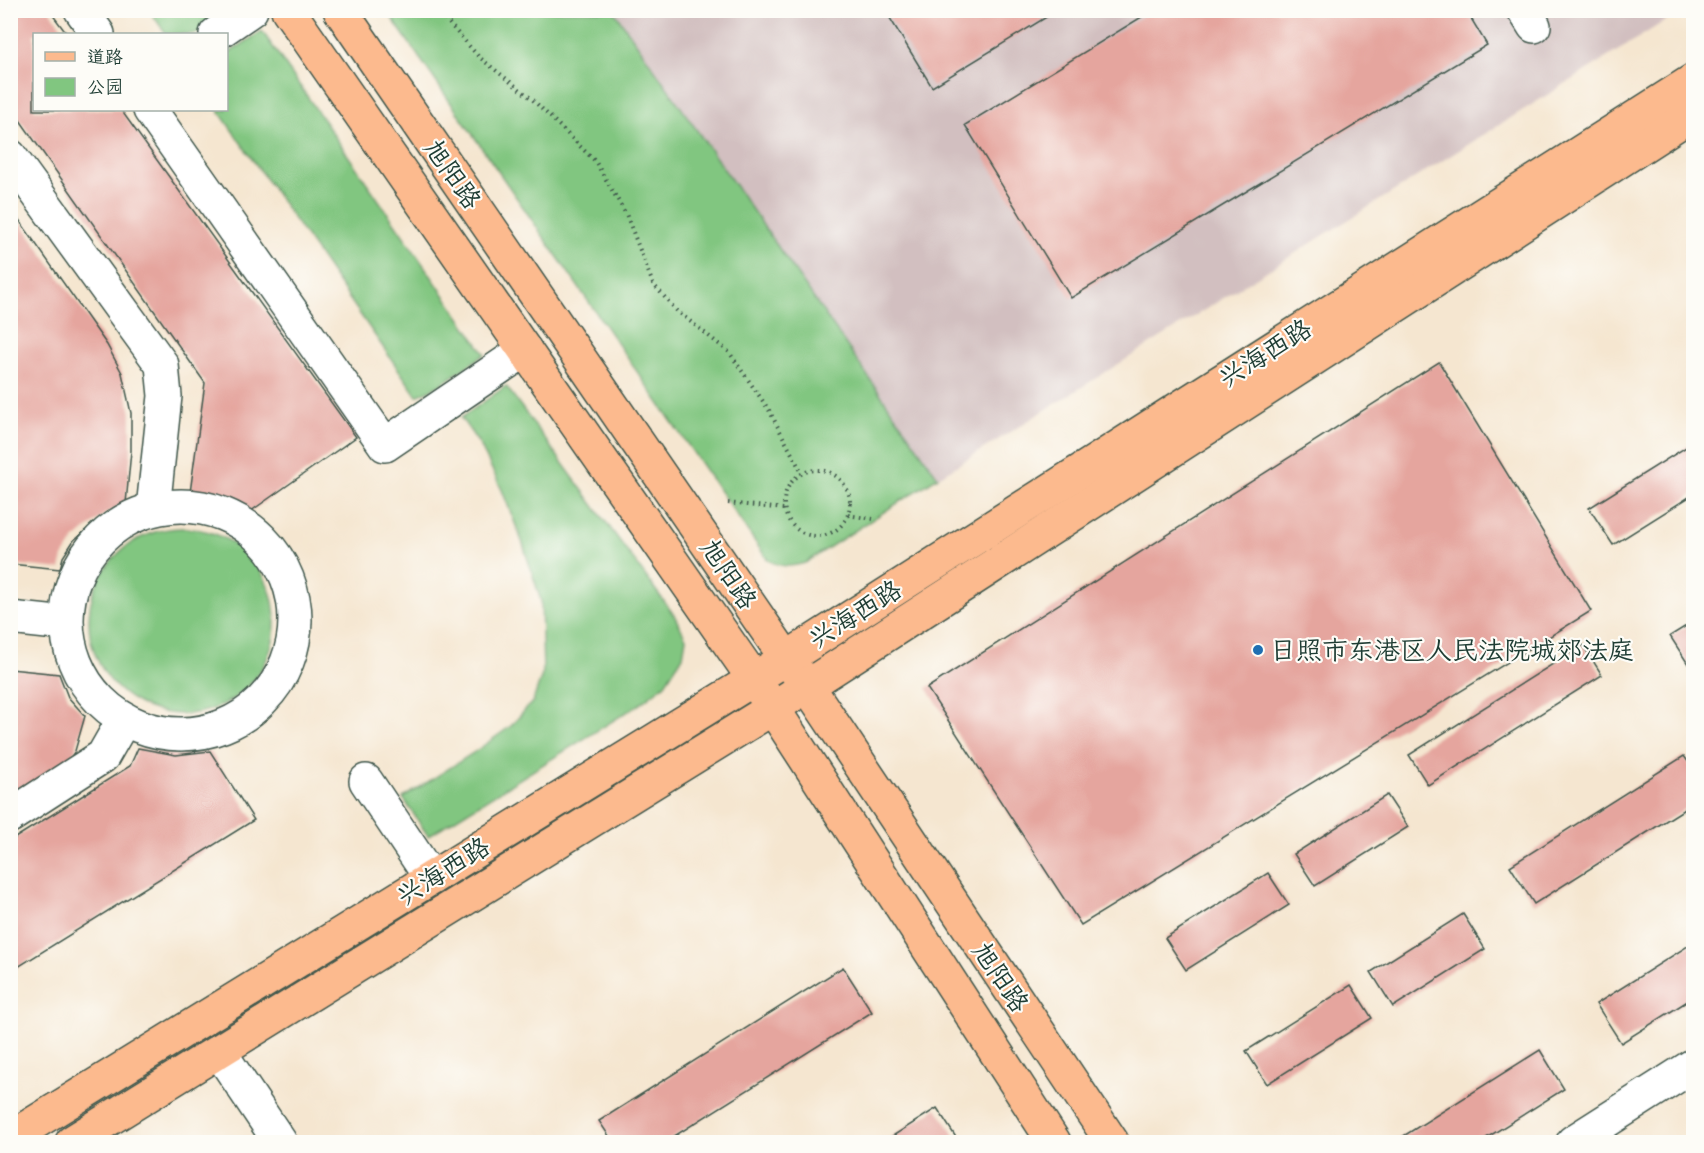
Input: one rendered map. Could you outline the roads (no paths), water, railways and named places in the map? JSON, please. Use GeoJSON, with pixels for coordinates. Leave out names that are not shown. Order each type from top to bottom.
{"type":"FeatureCollection","features":[{"type":"Feature","properties":{"kind":"main road","name":"旭阳路"},"geometry":{"type":"LineString","coordinates":[[288,10],[754,679],[1054,1143]]}},
{"type":"Feature","properties":{"kind":"main road","name":"旭阳路"},"geometry":{"type":"LineString","coordinates":[[340,10],[786,658],[807,685],[1112,1143]]}},
{"type":"Feature","properties":{"kind":"main road","name":"兴海西路"},"geometry":{"type":"LineString","coordinates":[[10,1138],[754,679],[1694,80]]}},
{"type":"Feature","properties":{"kind":"main road","name":"兴海西路"},"geometry":{"type":"LineString","coordinates":[[72,1143],[772,708],[1694,113]]}},
{"type":"Feature","properties":{"kind":"lane"},"geometry":{"type":"LineString","coordinates":[[81,10],[97,33]]}},
{"type":"Feature","properties":{"kind":"lane"},"geometry":{"type":"LineString","coordinates":[[217,33],[251,10]]}},
{"type":"Feature","properties":{"kind":"lane"},"geometry":{"type":"LineString","coordinates":[[151,111],[385,445],[525,350]]}},
{"type":"Feature","properties":{"kind":"lane"},"geometry":{"type":"LineString","coordinates":[[10,156],[162,365],[165,396],[153,509]]}},
{"type":"Feature","properties":{"kind":"lane"},"geometry":{"type":"LineString","coordinates":[[189,505],[225,514],[256,532],[280,560],[294,594],[297,630],[287,666],[268,697],[237,721],[200,734],[161,734],[123,720],[94,696],[74,662],[66,624],[71,585],[90,550],[119,524],[153,509],[189,505]]}},
{"type":"Feature","properties":{"kind":"lane"},"geometry":{"type":"LineString","coordinates":[[10,618],[66,624]]}},
{"type":"Feature","properties":{"kind":"lane"},"geometry":{"type":"LineString","coordinates":[[10,816],[103,756],[123,720]]}},
{"type":"Feature","properties":{"kind":"lane"},"geometry":{"type":"LineString","coordinates":[[366,781],[431,878]]}},
{"type":"Feature","properties":{"kind":"lane"},"geometry":{"type":"LineString","coordinates":[[219,1051],[280,1143]]}},
{"type":"Feature","properties":{"kind":"lane"},"geometry":{"type":"LineString","coordinates":[[1573,1143],[1694,1065]]}},
{"type":"Feature","properties":{"kind":"place","name":"日照市东港区人民法院城郊法庭"},"geometry":{"type":"Point","coordinates":[1258,650]}}]}
